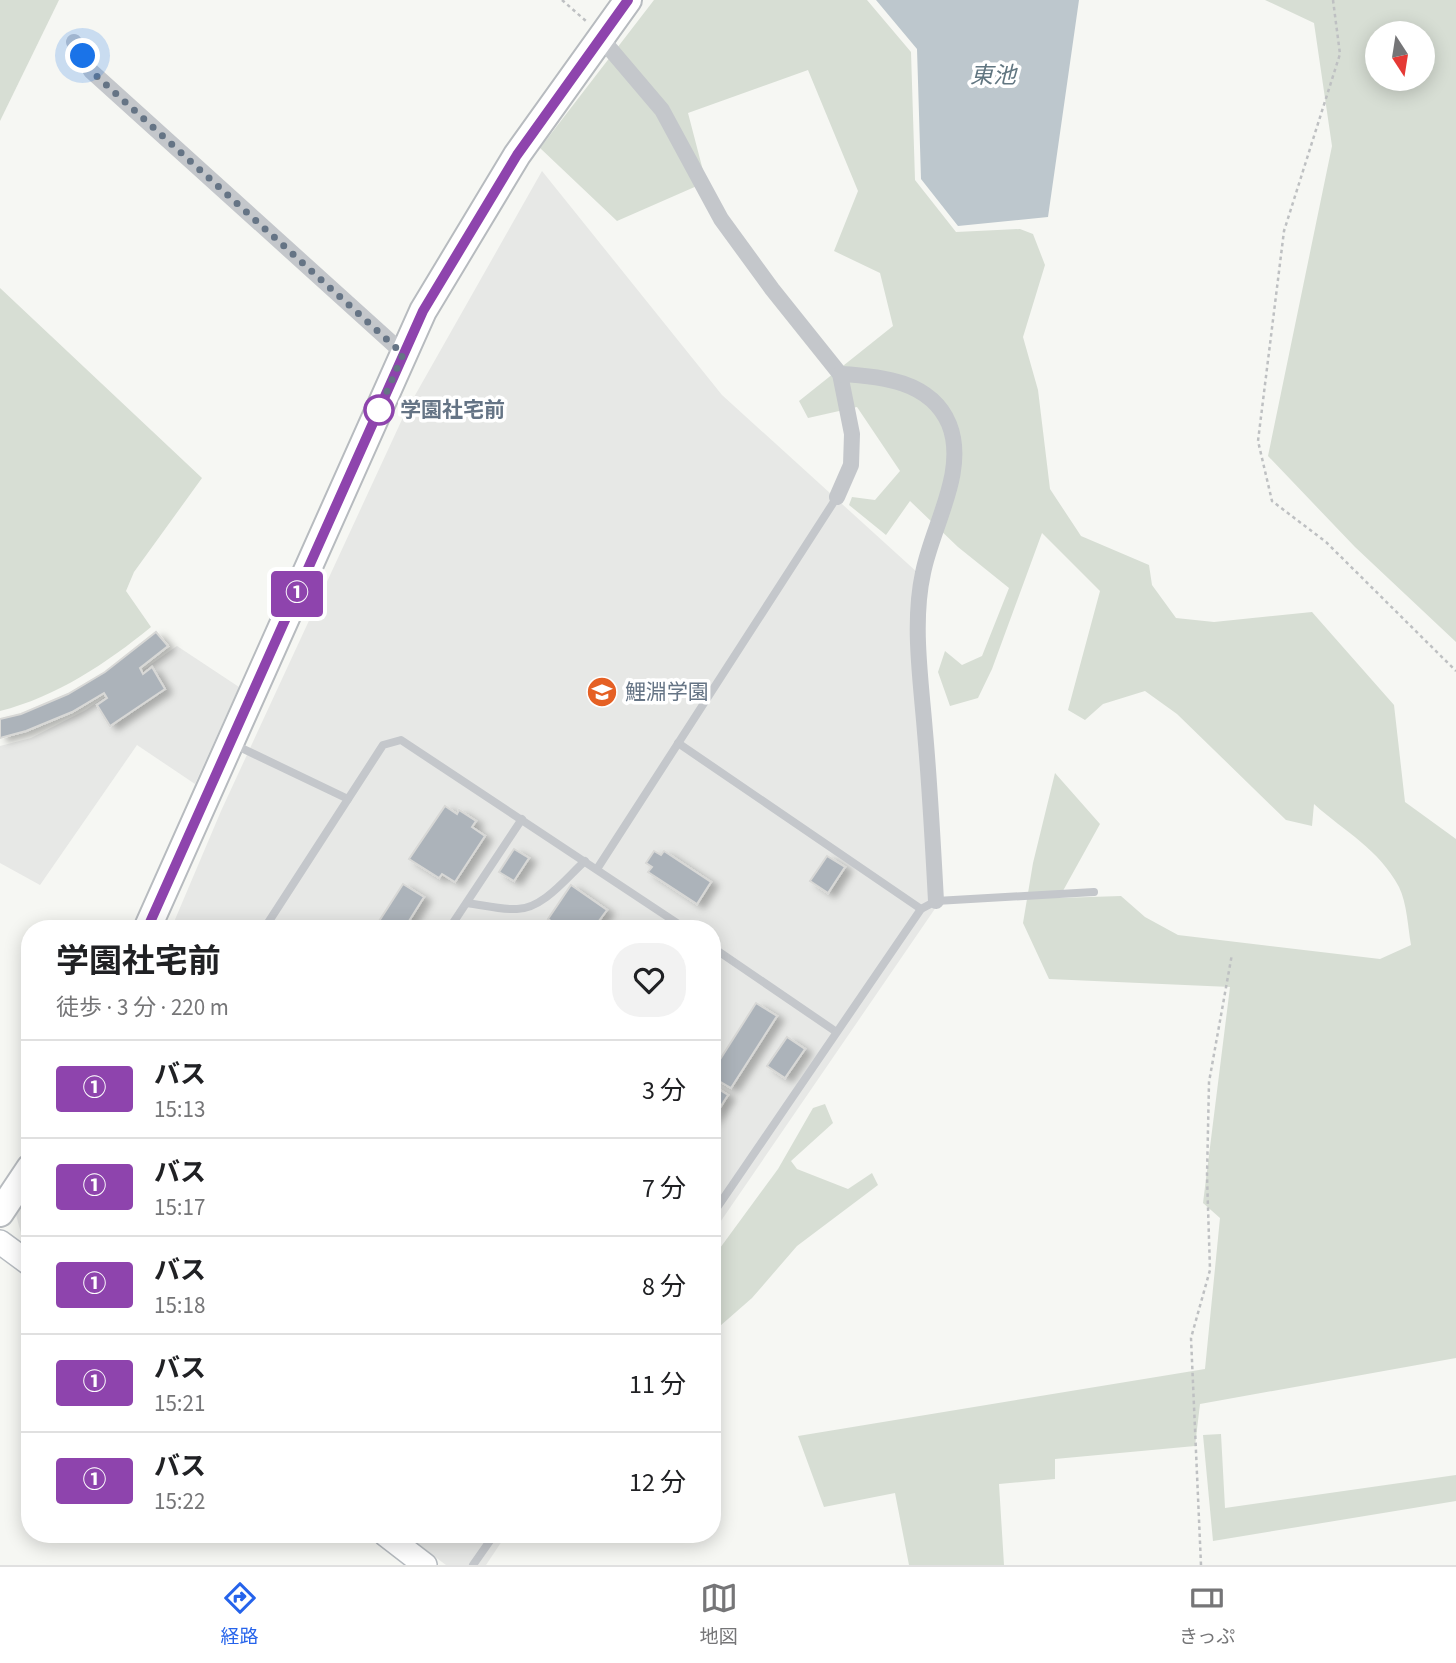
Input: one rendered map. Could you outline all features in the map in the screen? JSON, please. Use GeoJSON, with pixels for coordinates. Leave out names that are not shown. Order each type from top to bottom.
{"type":"FeatureCollection","features":[{"type":"Feature","properties":{"kind":"main road"},"geometry":{"type":"LineString","coordinates":[[151,920],[403,354],[463,240],[517,155],[628,0]]}},
{"type":"Feature","properties":{"kind":"main road"},"geometry":{"type":"LineString","coordinates":[[0,1213],[21,1182]]}},
{"type":"Feature","properties":{"kind":"street"},"geometry":{"type":"LineString","coordinates":[[600,37],[662,110],[721,219],[840,374],[852,434],[851,465],[837,497]]}},
{"type":"Feature","properties":{"kind":"street"},"geometry":{"type":"LineString","coordinates":[[74,41],[91,71],[403,354]]}},
{"type":"Feature","properties":{"kind":"street"},"geometry":{"type":"LineString","coordinates":[[840,374],[884,376],[913,387],[937,405],[948,424],[956,447],[952,474],[922,574],[919,627],[929,905]]}},
{"type":"Feature","properties":{"kind":"street"},"geometry":{"type":"LineString","coordinates":[[0,1242],[21,1257]]}},
{"type":"Feature","properties":{"kind":"street"},"geometry":{"type":"LineString","coordinates":[[396,1543],[425,1565]]}},
{"type":"Feature","properties":{"kind":"lane"},"geometry":{"type":"LineString","coordinates":[[597,869],[837,497]]}},
{"type":"Feature","properties":{"kind":"lane"},"geometry":{"type":"LineString","coordinates":[[270,920],[383,746],[401,740],[673,920]]}},
{"type":"Feature","properties":{"kind":"lane"},"geometry":{"type":"LineString","coordinates":[[230,742],[348,799]]}},
{"type":"Feature","properties":{"kind":"lane"},"geometry":{"type":"LineString","coordinates":[[678,743],[929,905],[1094,892]]}},
{"type":"Feature","properties":{"kind":"lane"},"geometry":{"type":"LineString","coordinates":[[455,920],[522,819]]}},
{"type":"Feature","properties":{"kind":"lane"},"geometry":{"type":"LineString","coordinates":[[467,903],[527,908],[538,903],[585,860]]}},
{"type":"Feature","properties":{"kind":"lane"},"geometry":{"type":"LineString","coordinates":[[721,1199],[835,1031],[929,905]]}},
{"type":"Feature","properties":{"kind":"lane"},"geometry":{"type":"LineString","coordinates":[[721,953],[835,1031]]}},
{"type":"Feature","properties":{"kind":"lane"},"geometry":{"type":"LineString","coordinates":[[473,1565],[488,1543]]}},
{"type":"Feature","properties":{"kind":"path"},"geometry":{"type":"LineString","coordinates":[[562,0],[592,25],[600,37]]}},
{"type":"Feature","properties":{"kind":"path"},"geometry":{"type":"LineString","coordinates":[[1333,0],[1340,54],[1284,231],[1258,441],[1272,501],[1326,542],[1456,671]]}},
{"type":"Feature","properties":{"kind":"path"},"geometry":{"type":"LineString","coordinates":[[1201,1565],[1191,1338],[1210,1270],[1207,1176],[1209,1082],[1232,954]]}},
{"type":"Feature","properties":{"kind":"shaded area"},"geometry":{"type":"Polygon","coordinates":[[[0,0],[59,0],[0,121],[0,0]]]}},
{"type":"Feature","properties":{"kind":"shaded area"},"geometry":{"type":"Polygon","coordinates":[[[654,0],[867,0],[911,52],[915,180],[956,232],[1020,229],[1033,234],[1045,265],[1023,337],[1038,390],[1050,489],[1081,536],[1149,565],[1152,585],[1176,618],[1214,622],[1312,612],[1394,705],[1405,802],[1456,839],[1456,1358],[1200,1404],[1195,1446],[1055,1459],[1055,1479],[999,1484],[1004,1565],[909,1565],[895,1493],[824,1507],[798,1436],[1205,1369],[1220,1218],[1203,1203],[1230,987],[1049,979],[1023,923],[1033,863],[1055,773],[1100,824],[1059,898],[1121,896],[1145,917],[1178,935],[1380,959],[1411,945],[1406,908],[1402,893],[1391,874],[1361,842],[1314,804],[1312,826],[1286,820],[1177,714],[1145,691],[1103,704],[1085,720],[1068,710],[1100,591],[1042,533],[992,669],[978,698],[950,706],[938,672],[945,651],[962,665],[982,656],[1009,588],[958,547],[910,501],[886,535],[849,505],[852,497],[875,500],[900,471],[857,407],[808,418],[799,401],[893,326],[880,273],[834,251],[858,191],[808,70],[688,113],[706,182],[617,221],[540,148],[654,0]]]}},
{"type":"Feature","properties":{"kind":"shaded area"},"geometry":{"type":"Polygon","coordinates":[[[1265,0],[1456,0],[1456,642],[1355,547],[1268,456],[1332,146],[1314,23],[1265,0]]]}},
{"type":"Feature","properties":{"kind":"shaded area","name":"鯉淵学園"},"geometry":{"type":"Polygon","coordinates":[[[542,171],[722,395],[918,573],[943,897],[721,1221],[721,920],[175,920],[221,811],[405,413],[542,171]]]}},
{"type":"Feature","properties":{"kind":"shaded area"},"geometry":{"type":"Polygon","coordinates":[[[0,288],[202,478],[134,572],[126,591],[151,627],[117,653],[61,688],[0,711],[0,288]]]}},
{"type":"Feature","properties":{"kind":"shaded area"},"geometry":{"type":"Polygon","coordinates":[[[177,646],[239,687],[195,784],[137,745],[40,885],[0,863],[0,746],[31,738],[86,710],[177,646]]]}},
{"type":"Feature","properties":{"kind":"shaded area"},"geometry":{"type":"Polygon","coordinates":[[[825,1104],[833,1123],[791,1161],[797,1169],[848,1189],[872,1173],[878,1185],[797,1246],[752,1298],[721,1325],[721,1247],[778,1169],[813,1108],[825,1104]]]}},
{"type":"Feature","properties":{"kind":"shaded area"},"geometry":{"type":"Polygon","coordinates":[[[21,1207],[21,1233],[16,1215],[21,1207]]]}},
{"type":"Feature","properties":{"kind":"shaded area"},"geometry":{"type":"Polygon","coordinates":[[[1221,1434],[1225,1508],[1456,1475],[1456,1501],[1213,1541],[1203,1435],[1221,1434]]]}},
{"type":"Feature","properties":{"kind":"shaded area"},"geometry":{"type":"Polygon","coordinates":[[[417,1543],[501,1543],[486,1565],[446,1565],[417,1543]]]}},
{"type":"Feature","properties":{"kind":"water","name":"東池"},"geometry":{"type":"Polygon","coordinates":[[[876,0],[1079,0],[1048,217],[958,226],[921,179],[917,49],[876,0]]]}},
{"type":"Feature","properties":{"kind":"building"},"geometry":{"type":"Polygon","coordinates":[[[156,632],[168,646],[140,668],[143,674],[152,667],[165,689],[110,726],[97,705],[107,698],[104,693],[72,712],[26,731],[0,738],[0,719],[21,714],[68,694],[105,672],[156,632]]]}},
{"type":"Feature","properties":{"kind":"building"},"geometry":{"type":"Polygon","coordinates":[[[445,806],[457,814],[459,810],[476,821],[472,827],[485,836],[455,882],[442,874],[439,878],[409,859],[445,806]]]}},
{"type":"Feature","properties":{"kind":"building"},"geometry":{"type":"Polygon","coordinates":[[[514,849],[529,858],[514,881],[499,872],[514,849]]]}},
{"type":"Feature","properties":{"kind":"building"},"geometry":{"type":"Polygon","coordinates":[[[654,851],[661,855],[664,851],[711,882],[697,904],[648,872],[652,867],[646,863],[654,851]]]}},
{"type":"Feature","properties":{"kind":"building"},"geometry":{"type":"Polygon","coordinates":[[[827,856],[845,867],[828,893],[810,881],[827,856]]]}},
{"type":"Feature","properties":{"kind":"building"},"geometry":{"type":"Polygon","coordinates":[[[403,884],[424,897],[410,920],[380,920],[403,884]]]}},
{"type":"Feature","properties":{"kind":"building"},"geometry":{"type":"Polygon","coordinates":[[[571,885],[607,910],[600,920],[548,919],[571,885]]]}},
{"type":"Feature","properties":{"kind":"building"},"geometry":{"type":"Polygon","coordinates":[[[756,1003],[777,1016],[731,1088],[721,1082],[721,1058],[756,1003]]]}},
{"type":"Feature","properties":{"kind":"building"},"geometry":{"type":"Polygon","coordinates":[[[787,1037],[805,1049],[785,1078],[767,1066],[787,1037]]]}},
{"type":"Feature","properties":{"kind":"building"},"geometry":{"type":"Polygon","coordinates":[[[721,1091],[728,1095],[721,1106],[721,1091]]]}},
{"type":"Feature","properties":{"kind":"bus line","name":"①"},"geometry":{"type":"LineString","coordinates":[[151,920],[423,311],[517,155],[628,0]]}},
{"type":"Feature","properties":{"kind":"place","name":"学園社宅前"},"geometry":{"type":"Point","coordinates":[379,410]}},
{"type":"Feature","properties":{"kind":"place","name":"鯉淵学園"},"geometry":{"type":"Point","coordinates":[602,692]}},
{"type":"Feature","properties":{"kind":"route"},"geometry":{"type":"LineString","coordinates":[[83,56],[91,71],[403,354],[379,410]]}}]}
